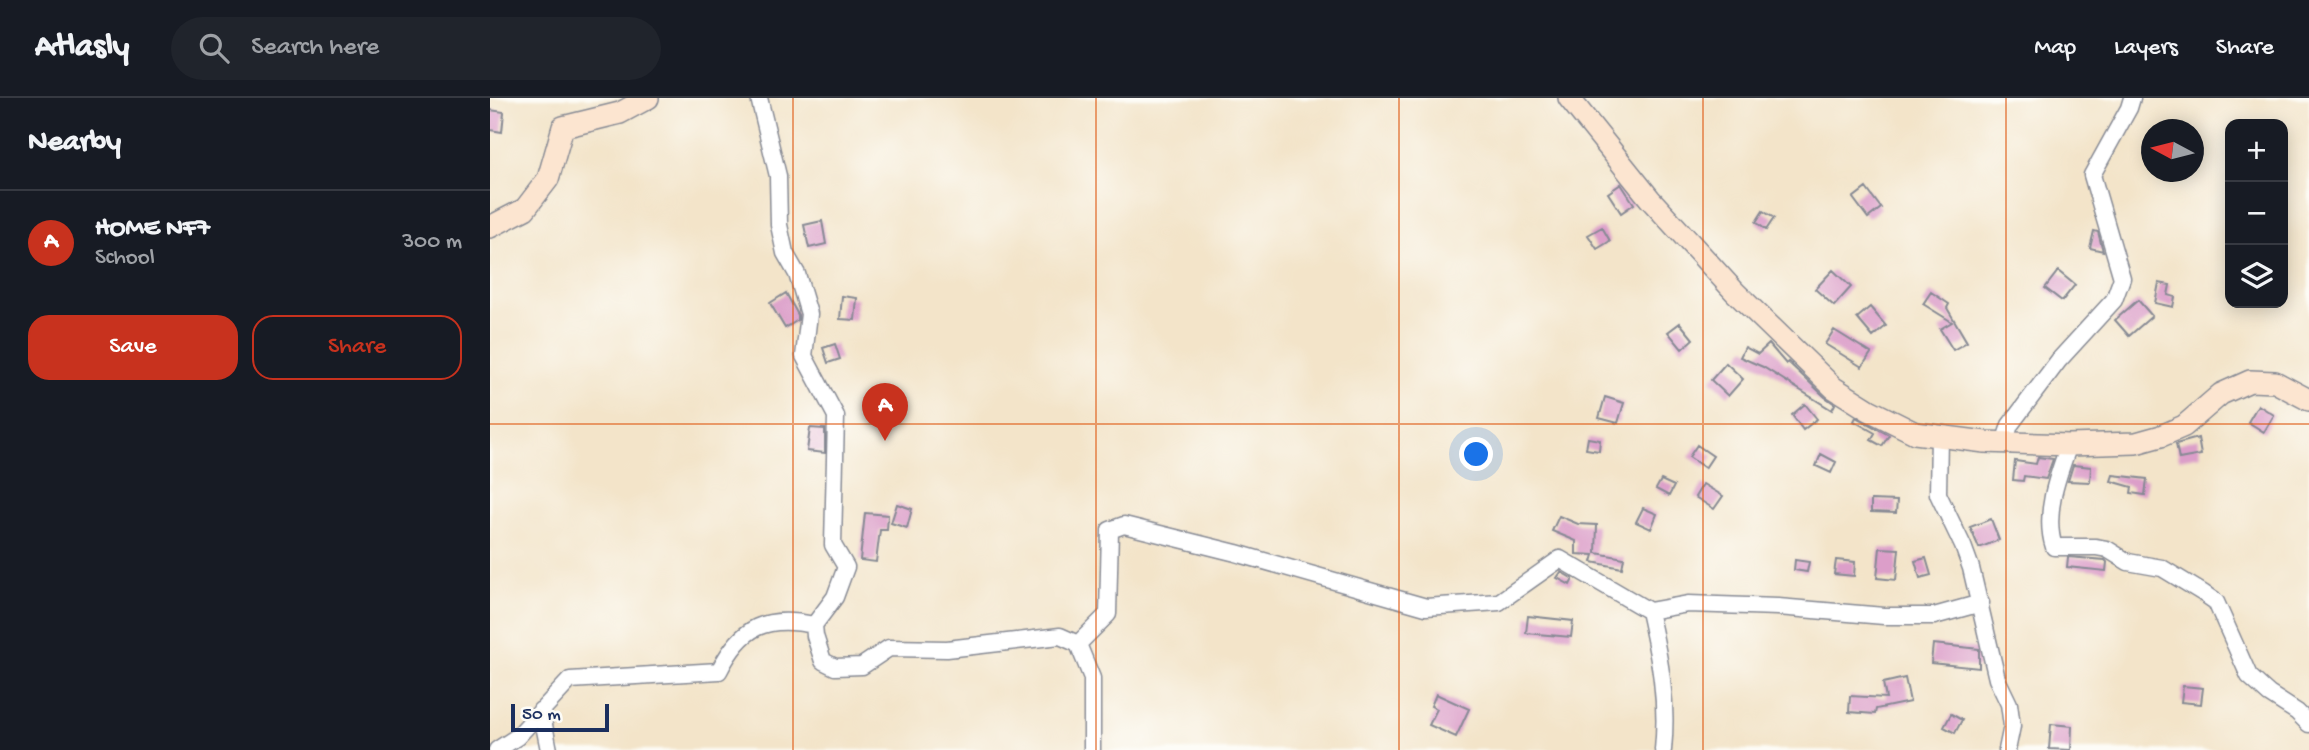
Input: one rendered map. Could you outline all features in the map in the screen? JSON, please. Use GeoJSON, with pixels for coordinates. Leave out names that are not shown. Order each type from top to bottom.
{"type":"FeatureCollection","features":[{"type":"Feature","properties":{"kind":"main road"},"geometry":{"type":"LineString","coordinates":[[490,227],[525,209],[548,179],[563,127],[620,113],[648,98]]}},
{"type":"Feature","properties":{"kind":"main road"},"geometry":{"type":"LineString","coordinates":[[1569,98],[1650,199],[1735,292],[1834,388],[1869,410],[1915,433],[2004,443],[2136,443],[2184,426],[2221,394],[2249,381],[2275,382],[2309,400]]}},
{"type":"Feature","properties":{"kind":"street"},"geometry":{"type":"LineString","coordinates":[[759,98],[778,176],[779,225],[785,253],[797,274],[809,314],[804,356],[836,416],[833,545],[846,567],[835,597],[814,625],[823,661],[835,667],[862,666],[890,648],[947,649],[1060,636],[1078,644],[1092,678],[1092,750]]}},
{"type":"Feature","properties":{"kind":"street"},"geometry":{"type":"LineString","coordinates":[[2004,443],[2010,425],[2051,371],[2114,300],[2122,278],[2092,175],[2132,98]]}},
{"type":"Feature","properties":{"kind":"street"},"geometry":{"type":"LineString","coordinates":[[1940,436],[1938,494],[1963,546],[1980,603],[1997,679],[2009,704],[2012,726],[2007,750]]}},
{"type":"Feature","properties":{"kind":"street"},"geometry":{"type":"LineString","coordinates":[[2069,445],[2052,505],[2050,536],[2054,547],[2107,549],[2128,562],[2162,568],[2210,597],[2216,602],[2249,676],[2309,724]]}},
{"type":"Feature","properties":{"kind":"street"},"geometry":{"type":"LineString","coordinates":[[1078,644],[1108,614],[1110,530],[1125,525],[1236,553],[1426,607],[1499,602],[1560,559],[1649,611],[1688,604],[1779,607],[1884,616],[1934,616],[1980,603]]}},
{"type":"Feature","properties":{"kind":"street"},"geometry":{"type":"LineString","coordinates":[[1649,611],[1662,667],[1666,718],[1663,750]]}},
{"type":"Feature","properties":{"kind":"street"},"geometry":{"type":"LineString","coordinates":[[497,750],[517,737],[570,680],[719,671],[732,647],[757,626],[788,620],[814,625]]}},
{"type":"Feature","properties":{"kind":"street"},"geometry":{"type":"LineString","coordinates":[[541,710],[549,750]]}},
{"type":"Feature","properties":{"kind":"building"},"geometry":{"type":"Polygon","coordinates":[[[490,110],[504,112],[502,132],[490,130],[490,110]]]}},
{"type":"Feature","properties":{"kind":"building"},"geometry":{"type":"Polygon","coordinates":[[[1621,184],[1634,204],[1621,213],[1608,193],[1621,184]]]}},
{"type":"Feature","properties":{"kind":"building"},"geometry":{"type":"Polygon","coordinates":[[[1866,188],[1881,208],[1868,218],[1853,198],[1866,188]]]}},
{"type":"Feature","properties":{"kind":"building"},"geometry":{"type":"Polygon","coordinates":[[[1763,211],[1774,218],[1766,230],[1756,222],[1763,211]]]}},
{"type":"Feature","properties":{"kind":"building"},"geometry":{"type":"Polygon","coordinates":[[[822,221],[826,244],[809,248],[804,225],[822,221]]]}},
{"type":"Feature","properties":{"kind":"building"},"geometry":{"type":"Polygon","coordinates":[[[1602,227],[1610,241],[1597,249],[1588,235],[1602,227]]]}},
{"type":"Feature","properties":{"kind":"building"},"geometry":{"type":"Polygon","coordinates":[[[2094,231],[2098,232],[2103,251],[2090,248],[2094,231]]]}},
{"type":"Feature","properties":{"kind":"building"},"geometry":{"type":"Polygon","coordinates":[[[1833,270],[1851,287],[1834,306],[1815,289],[1833,270]]]}},
{"type":"Feature","properties":{"kind":"building"},"geometry":{"type":"Polygon","coordinates":[[[2058,271],[2075,285],[2062,301],[2045,288],[2058,271]]]}},
{"type":"Feature","properties":{"kind":"building"},"geometry":{"type":"Polygon","coordinates":[[[2159,283],[2170,285],[2168,295],[2175,297],[2173,307],[2155,303],[2159,283]]]}},
{"type":"Feature","properties":{"kind":"building"},"geometry":{"type":"Polygon","coordinates":[[[1931,292],[1949,304],[1947,308],[1967,342],[1953,350],[1940,329],[1952,322],[1923,304],[1931,292]]]}},
{"type":"Feature","properties":{"kind":"building"},"geometry":{"type":"Polygon","coordinates":[[[786,293],[798,320],[785,328],[770,303],[786,293]]]}},
{"type":"Feature","properties":{"kind":"building"},"geometry":{"type":"Polygon","coordinates":[[[842,296],[857,298],[855,320],[840,319],[842,296]]]}},
{"type":"Feature","properties":{"kind":"building"},"geometry":{"type":"Polygon","coordinates":[[[2138,300],[2152,316],[2129,336],[2115,320],[2138,300]]]}},
{"type":"Feature","properties":{"kind":"building"},"geometry":{"type":"Polygon","coordinates":[[[1870,307],[1886,326],[1873,337],[1857,318],[1870,307]]]}},
{"type":"Feature","properties":{"kind":"building"},"geometry":{"type":"Polygon","coordinates":[[[1680,323],[1693,339],[1682,349],[1668,332],[1680,323]]]}},
{"type":"Feature","properties":{"kind":"building"},"geometry":{"type":"Polygon","coordinates":[[[1834,330],[1871,353],[1862,367],[1825,344],[1834,330]]]}},
{"type":"Feature","properties":{"kind":"building"},"geometry":{"type":"Polygon","coordinates":[[[835,344],[840,359],[828,363],[823,348],[835,344]]]}},
{"type":"Feature","properties":{"kind":"building"},"geometry":{"type":"Polygon","coordinates":[[[1769,344],[1786,364],[1788,362],[1835,404],[1832,410],[1763,367],[1740,357],[1745,347],[1758,354],[1769,344]]]}},
{"type":"Feature","properties":{"kind":"building"},"geometry":{"type":"Polygon","coordinates":[[[1726,363],[1743,379],[1728,396],[1711,380],[1726,363]]]}},
{"type":"Feature","properties":{"kind":"building"},"geometry":{"type":"Polygon","coordinates":[[[1605,397],[1624,403],[1618,423],[1599,418],[1605,397]]]}},
{"type":"Feature","properties":{"kind":"building"},"geometry":{"type":"Polygon","coordinates":[[[1805,404],[1817,419],[1803,430],[1792,415],[1805,404]]]}},
{"type":"Feature","properties":{"kind":"building"},"geometry":{"type":"Polygon","coordinates":[[[2258,405],[2274,415],[2264,432],[2248,422],[2258,405]]]}},
{"type":"Feature","properties":{"kind":"building"},"geometry":{"type":"Polygon","coordinates":[[[1856,417],[1889,435],[1882,446],[1871,440],[1875,433],[1854,421],[1856,417]]]}},
{"type":"Feature","properties":{"kind":"building"},"geometry":{"type":"Polygon","coordinates":[[[810,428],[825,429],[825,453],[807,451],[810,428]]]}},
{"type":"Feature","properties":{"kind":"building"},"geometry":{"type":"Polygon","coordinates":[[[1588,438],[1600,440],[1599,451],[1586,449],[1588,438]]]}},
{"type":"Feature","properties":{"kind":"building"},"geometry":{"type":"Polygon","coordinates":[[[2198,438],[2201,455],[2179,459],[2176,444],[2198,438]]]}},
{"type":"Feature","properties":{"kind":"building"},"geometry":{"type":"Polygon","coordinates":[[[1697,445],[1713,456],[1705,468],[1689,457],[1697,445]]]}},
{"type":"Feature","properties":{"kind":"building"},"geometry":{"type":"Polygon","coordinates":[[[1821,454],[1836,462],[1831,473],[1816,466],[1821,454]]]}},
{"type":"Feature","properties":{"kind":"building"},"geometry":{"type":"Polygon","coordinates":[[[2038,457],[2053,459],[2046,479],[2024,476],[2023,481],[2013,480],[2015,461],[2036,464],[2038,457]]]}},
{"type":"Feature","properties":{"kind":"building"},"geometry":{"type":"Polygon","coordinates":[[[2073,465],[2091,467],[2090,482],[2068,481],[2073,465]]]}},
{"type":"Feature","properties":{"kind":"building"},"geometry":{"type":"Polygon","coordinates":[[[2113,475],[2147,479],[2145,495],[2131,493],[2132,487],[2111,481],[2113,475]]]}},
{"type":"Feature","properties":{"kind":"building"},"geometry":{"type":"Polygon","coordinates":[[[1661,480],[1674,486],[1669,496],[1656,489],[1661,480]]]}},
{"type":"Feature","properties":{"kind":"building"},"geometry":{"type":"Polygon","coordinates":[[[1703,484],[1723,496],[1714,509],[1695,497],[1703,484]]]}},
{"type":"Feature","properties":{"kind":"building"},"geometry":{"type":"Polygon","coordinates":[[[1871,500],[1897,501],[1896,513],[1871,512],[1871,500]]]}},
{"type":"Feature","properties":{"kind":"building"},"geometry":{"type":"Polygon","coordinates":[[[897,504],[912,509],[907,528],[891,523],[897,504]]]}},
{"type":"Feature","properties":{"kind":"building"},"geometry":{"type":"Polygon","coordinates":[[[1643,508],[1657,514],[1651,529],[1636,522],[1643,508]]]}},
{"type":"Feature","properties":{"kind":"building"},"geometry":{"type":"Polygon","coordinates":[[[865,513],[888,515],[887,530],[880,530],[876,562],[860,560],[865,513]]]}},
{"type":"Feature","properties":{"kind":"building"},"geometry":{"type":"Polygon","coordinates":[[[1559,516],[1578,524],[1597,525],[1596,553],[1624,558],[1622,568],[1592,562],[1594,555],[1576,554],[1576,541],[1552,531],[1559,516]]]}},
{"type":"Feature","properties":{"kind":"building"},"geometry":{"type":"Polygon","coordinates":[[[1991,519],[1999,540],[1979,548],[1970,527],[1991,519]]]}},
{"type":"Feature","properties":{"kind":"building"},"geometry":{"type":"Polygon","coordinates":[[[1880,548],[1899,549],[1896,580],[1877,578],[1880,548]]]}},
{"type":"Feature","properties":{"kind":"building"},"geometry":{"type":"Polygon","coordinates":[[[2068,557],[2105,560],[2106,571],[2067,567],[2068,557]]]}},
{"type":"Feature","properties":{"kind":"building"},"geometry":{"type":"Polygon","coordinates":[[[1926,558],[1931,575],[1920,578],[1915,561],[1926,558]]]}},
{"type":"Feature","properties":{"kind":"building"},"geometry":{"type":"Polygon","coordinates":[[[1795,560],[1809,562],[1807,572],[1794,570],[1795,560]]]}},
{"type":"Feature","properties":{"kind":"building"},"geometry":{"type":"Polygon","coordinates":[[[1836,560],[1855,562],[1854,576],[1834,574],[1836,560]]]}},
{"type":"Feature","properties":{"kind":"building"},"geometry":{"type":"Polygon","coordinates":[[[1561,572],[1573,579],[1570,585],[1557,578],[1561,572]]]}},
{"type":"Feature","properties":{"kind":"building"},"geometry":{"type":"Polygon","coordinates":[[[1528,616],[1573,621],[1571,637],[1526,633],[1528,616]]]}},
{"type":"Feature","properties":{"kind":"building"},"geometry":{"type":"Polygon","coordinates":[[[1933,644],[1979,649],[1979,668],[1931,663],[1933,644]]]}},
{"type":"Feature","properties":{"kind":"building"},"geometry":{"type":"Polygon","coordinates":[[[1905,678],[1910,702],[1876,709],[1875,714],[1849,712],[1850,696],[1886,698],[1883,683],[1905,678]]]}},
{"type":"Feature","properties":{"kind":"building"},"geometry":{"type":"Polygon","coordinates":[[[2183,686],[2203,688],[2201,704],[2181,702],[2183,686]]]}},
{"type":"Feature","properties":{"kind":"building"},"geometry":{"type":"Polygon","coordinates":[[[1436,694],[1469,709],[1456,737],[1429,725],[1437,709],[1431,706],[1436,694]]]}},
{"type":"Feature","properties":{"kind":"building"},"geometry":{"type":"Polygon","coordinates":[[[1951,714],[1962,720],[1955,733],[1944,727],[1951,714]]]}},
{"type":"Feature","properties":{"kind":"building"},"geometry":{"type":"Polygon","coordinates":[[[2051,724],[2072,726],[2071,750],[2049,749],[2051,724]]]}},
{"type":"Feature","properties":{"kind":"place","name":"HOME NF7"},"geometry":{"type":"Point","coordinates":[885,441]}}]}
